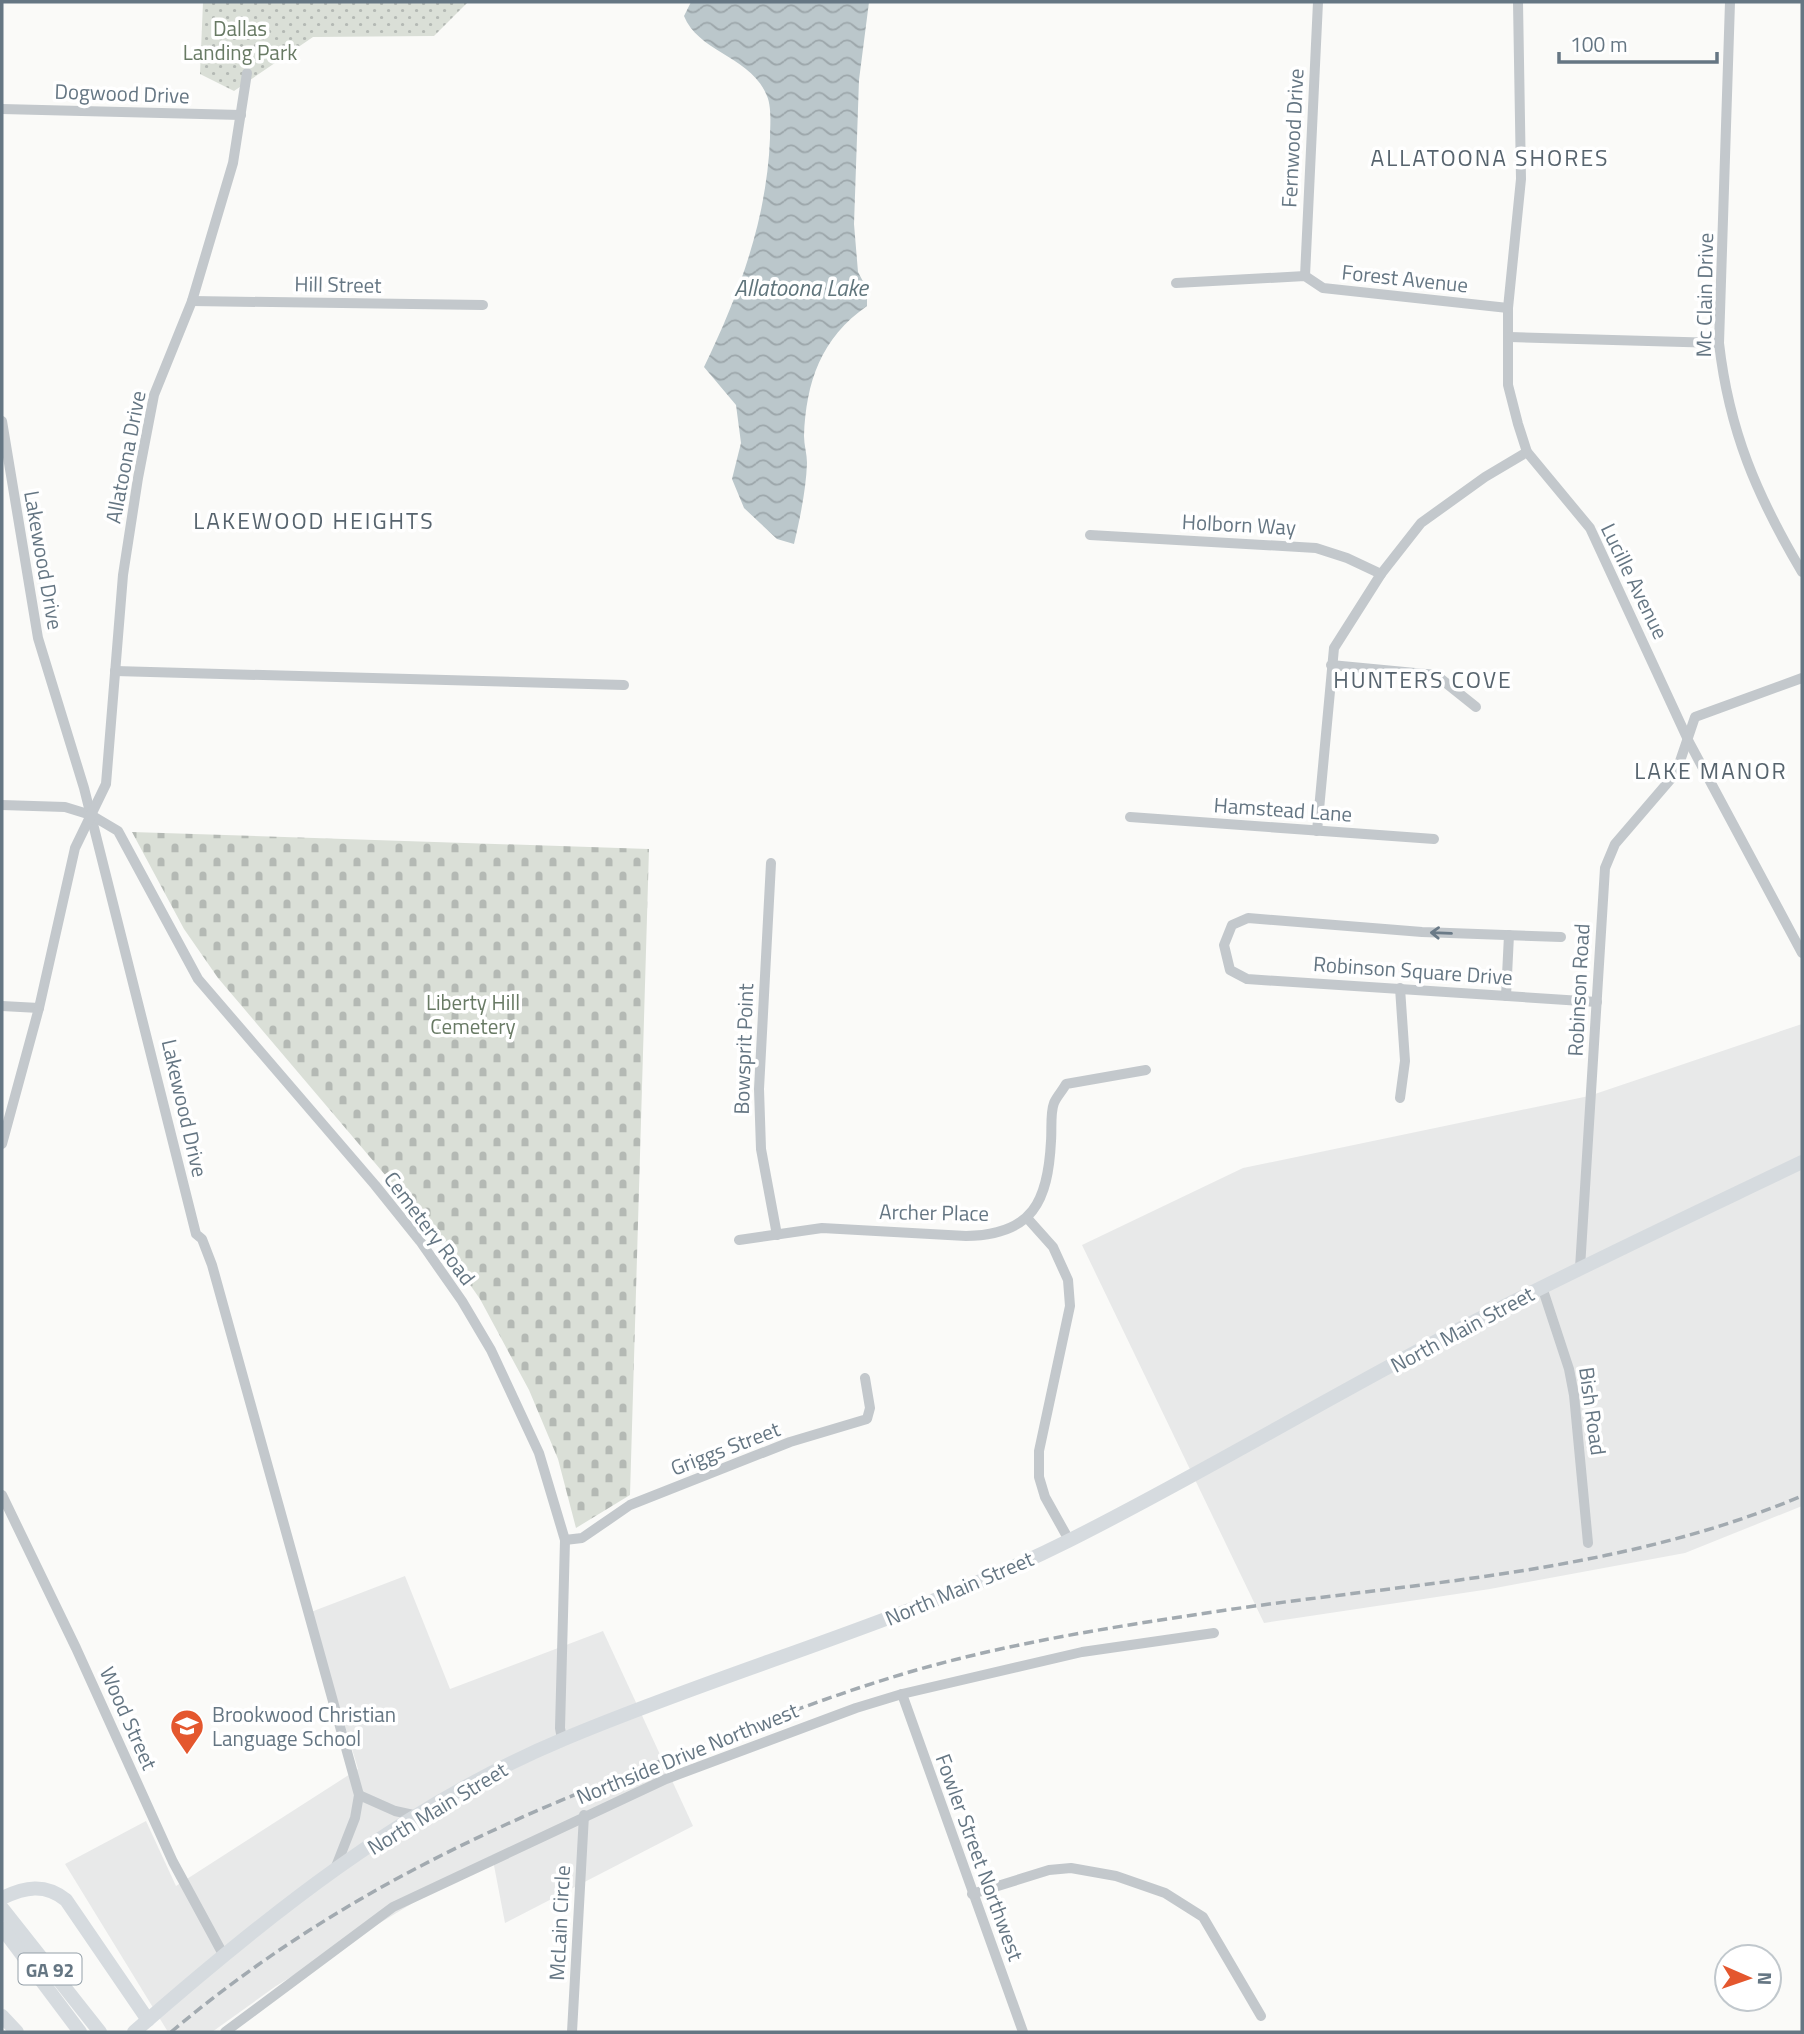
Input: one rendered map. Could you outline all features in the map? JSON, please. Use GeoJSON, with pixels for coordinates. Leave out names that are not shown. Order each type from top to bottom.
{"type":"FeatureCollection","features":[{"type":"Feature","properties":{"kind":"main road","name":"North Main Street"},"geometry":{"type":"LineString","coordinates":[[134,2032],[224,1956],[335,1869],[470,1786],[562,1739],[783,1655],[935,1602],[1069,1540],[1449,1334],[1802,1162]]}},
{"type":"Feature","properties":{"kind":"main road"},"geometry":{"type":"LineString","coordinates":[[2,1898],[23,1889],[38,1888],[52,1891],[66,1900],[148,2020]]}},
{"type":"Feature","properties":{"kind":"main road","name":"GA 92"},"geometry":{"type":"LineString","coordinates":[[2,1908],[99,2031]]}},
{"type":"Feature","properties":{"kind":"main road","name":"GA 92"},"geometry":{"type":"LineString","coordinates":[[2,1928],[80,2032]]}},
{"type":"Feature","properties":{"kind":"main road"},"geometry":{"type":"LineString","coordinates":[[2,2016],[17,2032]]}},
{"type":"Feature","properties":{"kind":"street","name":"Fernwood Drive"},"geometry":{"type":"LineString","coordinates":[[1305,276],[1318,2]]}},
{"type":"Feature","properties":{"kind":"street","name":"Lucille Avenue"},"geometry":{"type":"LineString","coordinates":[[1518,2],[1521,179],[1508,308],[1508,385],[1527,452],[1590,528],[1689,742],[1802,953]]}},
{"type":"Feature","properties":{"kind":"street","name":"Mc Clain Drive"},"geometry":{"type":"LineString","coordinates":[[1730,2],[1719,343],[1724,393],[1741,449],[1761,497],[1802,572]]}},
{"type":"Feature","properties":{"kind":"street","name":"Allatoona Drive"},"geometry":{"type":"LineString","coordinates":[[2,1144],[39,1008],[75,848],[106,784],[123,575],[154,395],[192,301],[233,163],[247,73]]}},
{"type":"Feature","properties":{"kind":"street","name":"Dogwood Drive"},"geometry":{"type":"LineString","coordinates":[[2,109],[241,115]]}},
{"type":"Feature","properties":{"kind":"street","name":"Forest Avenue"},"geometry":{"type":"LineString","coordinates":[[1176,283],[1305,276],[1323,289],[1508,308]]}},
{"type":"Feature","properties":{"kind":"street","name":"Hill Street"},"geometry":{"type":"LineString","coordinates":[[192,301],[483,305]]}},
{"type":"Feature","properties":{"kind":"street"},"geometry":{"type":"LineString","coordinates":[[1510,337],[1719,343]]}},
{"type":"Feature","properties":{"kind":"street","name":"Lakewood Drive"},"geometry":{"type":"LineString","coordinates":[[2,421],[38,638],[91,815],[196,1234],[202,1239],[212,1265],[359,1795],[355,1818],[335,1869]]}},
{"type":"Feature","properties":{"kind":"street"},"geometry":{"type":"LineString","coordinates":[[1317,831],[1334,648],[1381,574],[1421,523],[1485,477],[1527,452]]}},
{"type":"Feature","properties":{"kind":"street","name":"Holborn Way"},"geometry":{"type":"LineString","coordinates":[[1090,535],[1316,548],[1381,574]]}},
{"type":"Feature","properties":{"kind":"street"},"geometry":{"type":"LineString","coordinates":[[1331,665],[1436,675],[1476,707]]}},
{"type":"Feature","properties":{"kind":"street"},"geometry":{"type":"LineString","coordinates":[[115,671],[624,685]]}},
{"type":"Feature","properties":{"kind":"street"},"geometry":{"type":"LineString","coordinates":[[1689,742],[1695,717],[1802,678]]}},
{"type":"Feature","properties":{"kind":"street","name":"Robinson Road"},"geometry":{"type":"LineString","coordinates":[[1580,1268],[1605,869],[1615,844],[1676,773],[1689,742]]}},
{"type":"Feature","properties":{"kind":"street"},"geometry":{"type":"LineString","coordinates":[[2,806],[65,807],[91,815]]}},
{"type":"Feature","properties":{"kind":"street","name":"Cemetery Road"},"geometry":{"type":"LineString","coordinates":[[91,815],[118,831],[198,979],[382,1195],[462,1301],[491,1350],[539,1453],[565,1540],[560,1728],[562,1739]]}},
{"type":"Feature","properties":{"kind":"street","name":"Hamstead Lane"},"geometry":{"type":"LineString","coordinates":[[1130,817],[1434,839]]}},
{"type":"Feature","properties":{"kind":"street","name":"Bowsprit Point"},"geometry":{"type":"LineString","coordinates":[[771,863],[759,1089],[761,1149],[777,1234]]}},
{"type":"Feature","properties":{"kind":"street","name":"Robinson Square Drive"},"geometry":{"type":"LineString","coordinates":[[1509,935],[1248,918],[1232,925],[1224,945],[1230,970],[1247,979],[1597,1002]]}},
{"type":"Feature","properties":{"kind":"street"},"geometry":{"type":"LineString","coordinates":[[1506,996],[1509,935],[1561,937]]}},
{"type":"Feature","properties":{"kind":"street"},"geometry":{"type":"LineString","coordinates":[[1400,988],[1405,1061],[1400,1098]]}},
{"type":"Feature","properties":{"kind":"street"},"geometry":{"type":"LineString","coordinates":[[2,1006],[39,1008]]}},
{"type":"Feature","properties":{"kind":"street"},"geometry":{"type":"LineString","coordinates":[[1069,1540],[1045,1497],[1039,1477],[1040,1451],[1070,1306],[1068,1280],[1053,1247],[1028,1219],[1049,1174],[1053,1104],[1066,1084],[1146,1070]]}},
{"type":"Feature","properties":{"kind":"street","name":"Archer Place"},"geometry":{"type":"LineString","coordinates":[[739,1240],[822,1228],[985,1236],[1006,1230],[1028,1219]]}},
{"type":"Feature","properties":{"kind":"street","name":"Bish Road"},"geometry":{"type":"LineString","coordinates":[[1542,1287],[1569,1369],[1574,1395],[1588,1543]]}},
{"type":"Feature","properties":{"kind":"street","name":"Griggs Street"},"geometry":{"type":"LineString","coordinates":[[565,1540],[582,1538],[630,1505],[790,1442],[867,1419],[870,1408],[865,1378]]}},
{"type":"Feature","properties":{"kind":"street","name":"Wood Street"},"geometry":{"type":"LineString","coordinates":[[2,1495],[76,1648],[173,1862],[224,1956]]}},
{"type":"Feature","properties":{"kind":"street","name":"Northside Drive Northwest"},"geometry":{"type":"LineString","coordinates":[[225,2032],[393,1908],[584,1815],[769,1740],[902,1694],[1082,1652],[1214,1633]]}},
{"type":"Feature","properties":{"kind":"street","name":"Fowler Street Northwest"},"geometry":{"type":"LineString","coordinates":[[902,1694],[1023,2032]]}},
{"type":"Feature","properties":{"kind":"street"},"geometry":{"type":"LineString","coordinates":[[359,1795],[395,1811],[418,1816]]}},
{"type":"Feature","properties":{"kind":"street","name":"McLain Circle"},"geometry":{"type":"LineString","coordinates":[[572,2032],[584,1815]]}},
{"type":"Feature","properties":{"kind":"street"},"geometry":{"type":"LineString","coordinates":[[972,1894],[1049,1870],[1071,1868],[1116,1876],[1165,1893],[1203,1917],[1261,2016]]}},
{"type":"Feature","properties":{"kind":"shaded area"},"geometry":{"type":"Polygon","coordinates":[[[1802,1024],[1802,1506],[1685,1553],[1490,1589],[1264,1623],[1082,1245],[1243,1168],[1589,1096],[1802,1024]]]}},
{"type":"Feature","properties":{"kind":"shaded area"},"geometry":{"type":"Polygon","coordinates":[[[405,1576],[450,1689],[603,1631],[693,1826],[505,1923],[492,1855],[276,1986],[212,2032],[168,2032],[65,1864],[146,1821],[176,1886],[358,1769],[311,1612],[405,1576]]]}},
{"type":"Feature","properties":{"kind":"green space","name":"Dallas Landing Park"},"geometry":{"type":"Polygon","coordinates":[[[203,2],[468,2],[434,36],[313,37],[234,91],[200,74],[203,2]]]}},
{"type":"Feature","properties":{"kind":"green space","name":"Liberty Hill Cemetery"},"geometry":{"type":"Polygon","coordinates":[[[132,832],[649,849],[630,1495],[576,1528],[558,1459],[529,1390],[480,1299],[431,1229],[218,978],[184,929],[132,832]]]}},
{"type":"Feature","properties":{"kind":"water","name":"Allatoona Lake"},"geometry":{"type":"Polygon","coordinates":[[[691,2],[869,2],[859,80],[854,224],[858,272],[867,289],[867,306],[838,332],[827,347],[813,380],[805,416],[805,483],[794,544],[777,539],[744,508],[732,479],[741,443],[736,405],[704,367],[729,312],[757,227],[768,168],[770,106],[760,83],[750,72],[712,47],[691,28],[684,16],[691,2]]]}},
{"type":"Feature","properties":{"kind":"railway"},"geometry":{"type":"LineString","coordinates":[[171,2032],[230,1985],[290,1943],[351,1905],[478,1837],[612,1780],[854,1689],[950,1661],[1099,1630],[1585,1560],[1659,1543],[1731,1522],[1802,1496]]}},
{"type":"Feature","properties":{"kind":"place","name":"Brookwood Christian Language School"},"geometry":{"type":"Point","coordinates":[187,1756]}},
{"type":"Feature","properties":{"kind":"district","name":"ALLATOONA SHORES"},"geometry":{"type":"Point","coordinates":[1490,157]}},
{"type":"Feature","properties":{"kind":"district","name":"LAKEWOOD HEIGHTS"},"geometry":{"type":"Point","coordinates":[314,520]}},
{"type":"Feature","properties":{"kind":"district","name":"HUNTERS COVE"},"geometry":{"type":"Point","coordinates":[1423,679]}},
{"type":"Feature","properties":{"kind":"district","name":"LAKE MANOR"},"geometry":{"type":"Point","coordinates":[1711,770]}}]}
